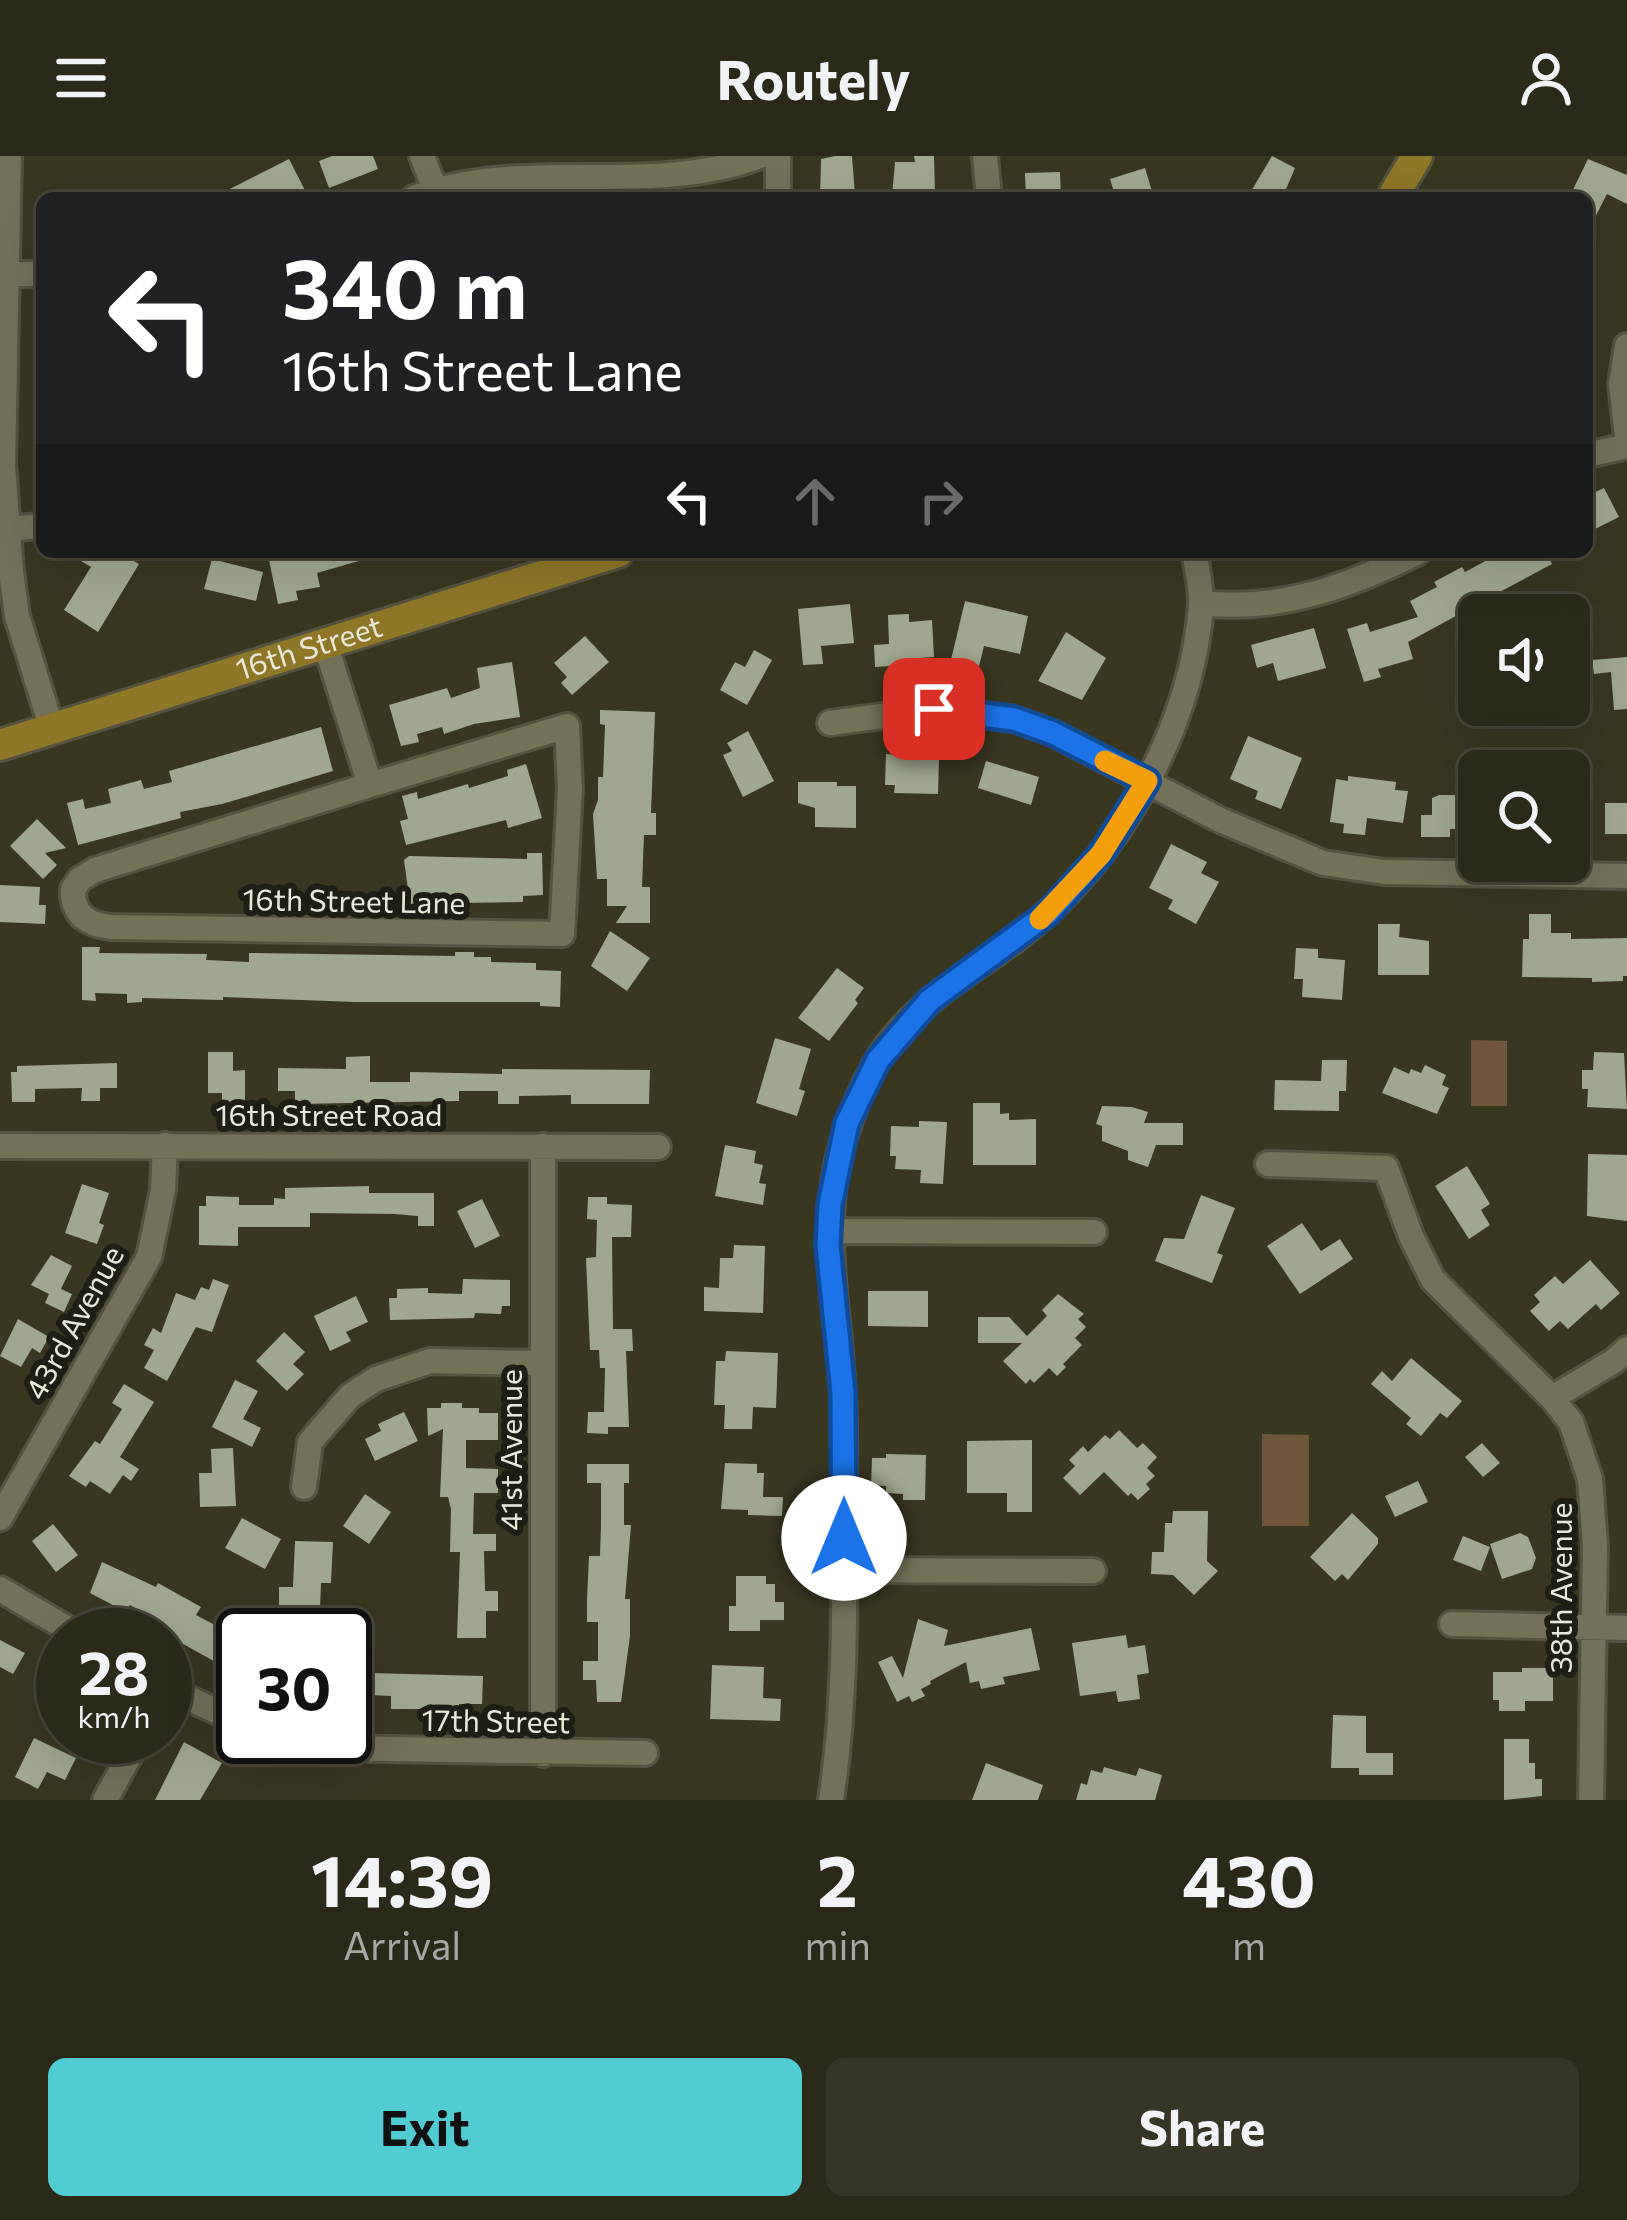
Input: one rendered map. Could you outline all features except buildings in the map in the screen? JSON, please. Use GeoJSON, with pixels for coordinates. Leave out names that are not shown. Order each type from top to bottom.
{"type":"FeatureCollection","features":[{"type":"Feature","properties":{"kind":"main road"},"geometry":{"type":"LineString","coordinates":[[1396,192],[1418,156]]}},
{"type":"Feature","properties":{"kind":"main road","name":"16th Street"},"geometry":{"type":"LineString","coordinates":[[0,746],[599,558]]}},
{"type":"Feature","properties":{"kind":"street"},"geometry":{"type":"LineString","coordinates":[[10,156],[3,274],[3,465],[17,616],[52,729]]}},
{"type":"Feature","properties":{"kind":"street"},"geometry":{"type":"LineString","coordinates":[[422,156],[424,192]]}},
{"type":"Feature","properties":{"kind":"street"},"geometry":{"type":"LineString","coordinates":[[428,192],[489,175],[695,172],[760,156]]}},
{"type":"Feature","properties":{"kind":"street"},"geometry":{"type":"LineString","coordinates":[[778,156],[778,192]]}},
{"type":"Feature","properties":{"kind":"street"},"geometry":{"type":"LineString","coordinates":[[985,156],[988,192]]}},
{"type":"Feature","properties":{"kind":"street"},"geometry":{"type":"LineString","coordinates":[[3,274],[36,274]]}},
{"type":"Feature","properties":{"kind":"street"},"geometry":{"type":"LineString","coordinates":[[1593,453],[1627,441],[1622,384],[1627,346]]}},
{"type":"Feature","properties":{"kind":"street"},"geometry":{"type":"LineString","coordinates":[[8,529],[36,526]]}},
{"type":"Feature","properties":{"kind":"street"},"geometry":{"type":"LineString","coordinates":[[832,1800],[844,1570],[843,1393],[829,1231],[847,1123],[878,1060],[930,1000],[1048,913],[1101,854],[1147,781],[1182,699],[1202,603],[1195,558]]}},
{"type":"Feature","properties":{"kind":"street"},"geometry":{"type":"LineString","coordinates":[[1202,603],[1230,606],[1311,596],[1406,558]]}},
{"type":"Feature","properties":{"kind":"street"},"geometry":{"type":"LineString","coordinates":[[326,646],[370,785]]}},
{"type":"Feature","properties":{"kind":"street"},"geometry":{"type":"LineString","coordinates":[[830,723],[934,709],[1014,719],[1053,733],[1296,856],[1322,863],[1384,872],[1627,876]]}},
{"type":"Feature","properties":{"kind":"street","name":"16th Street Lane"},"geometry":{"type":"LineString","coordinates":[[568,726],[570,788],[562,934],[112,926],[94,925],[76,910],[74,889],[95,870],[370,785],[568,726]]}},
{"type":"Feature","properties":{"kind":"street","name":"43rd Avenue"},"geometry":{"type":"LineString","coordinates":[[0,1518],[148,1257],[163,1190],[165,1145]]}},
{"type":"Feature","properties":{"kind":"street","name":"16th Street Road"},"geometry":{"type":"LineString","coordinates":[[0,1146],[658,1148]]}},
{"type":"Feature","properties":{"kind":"street","name":"41st Avenue"},"geometry":{"type":"LineString","coordinates":[[543,1146],[543,1754]]}},
{"type":"Feature","properties":{"kind":"street","name":"38th Avenue"},"geometry":{"type":"LineString","coordinates":[[1268,1164],[1385,1168],[1433,1280],[1552,1397],[1571,1422],[1590,1479],[1595,1545],[1591,1800]]}},
{"type":"Feature","properties":{"kind":"street"},"geometry":{"type":"LineString","coordinates":[[829,1231],[1094,1232]]}},
{"type":"Feature","properties":{"kind":"street"},"geometry":{"type":"LineString","coordinates":[[1552,1397],[1614,1361],[1627,1348]]}},
{"type":"Feature","properties":{"kind":"street"},"geometry":{"type":"LineString","coordinates":[[304,1487],[310,1442],[340,1405],[376,1379],[430,1361],[542,1363]]}},
{"type":"Feature","properties":{"kind":"street"},"geometry":{"type":"LineString","coordinates":[[844,1570],[1094,1571]]}},
{"type":"Feature","properties":{"kind":"street"},"geometry":{"type":"LineString","coordinates":[[0,1588],[36,1610]]}},
{"type":"Feature","properties":{"kind":"street"},"geometry":{"type":"LineString","coordinates":[[1452,1624],[1627,1628]]}},
{"type":"Feature","properties":{"kind":"street","name":"17th Street"},"geometry":{"type":"LineString","coordinates":[[372,1749],[644,1753]]}},
{"type":"Feature","properties":{"kind":"street"},"geometry":{"type":"LineString","coordinates":[[105,1800],[125,1764]]}},
{"type":"Feature","properties":{"kind":"shaded area"},"geometry":{"type":"Polygon","coordinates":[[[1471,1040],[1507,1041],[1507,1106],[1471,1106],[1471,1040]]]}},
{"type":"Feature","properties":{"kind":"shaded area"},"geometry":{"type":"Polygon","coordinates":[[[1262,1434],[1309,1435],[1309,1526],[1262,1526],[1262,1434]]]}},
{"type":"Feature","properties":{"kind":"slow traffic"},"geometry":{"type":"LineString","coordinates":[[1040,919],[1101,854],[1147,781],[1105,761]]}},
{"type":"Feature","properties":{"kind":"route"},"geometry":{"type":"LineString","coordinates":[[844,1538],[843,1393],[828,1245],[830,1205],[847,1123],[878,1060],[930,1000],[1048,913],[1101,854],[1147,781],[1053,733],[1014,719],[934,709]]}}]}
